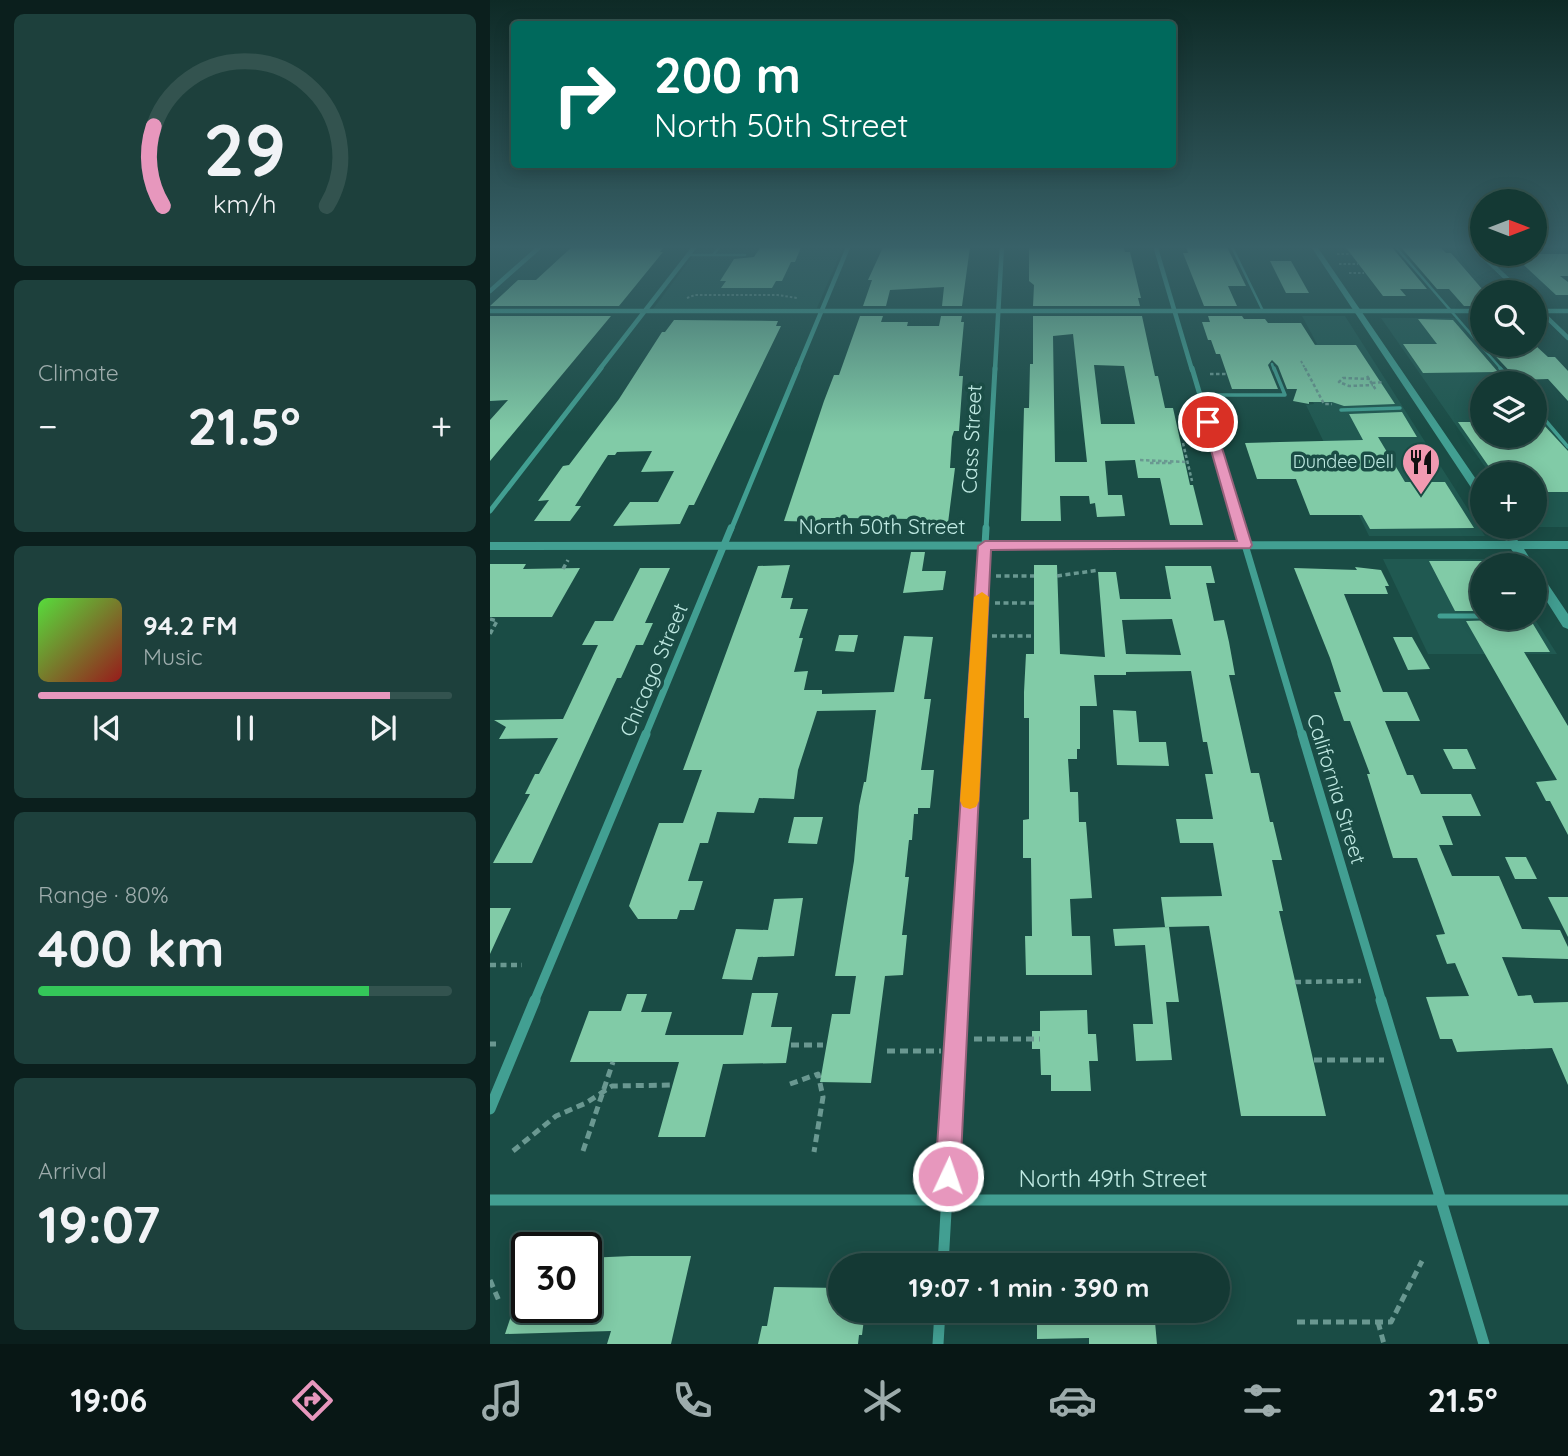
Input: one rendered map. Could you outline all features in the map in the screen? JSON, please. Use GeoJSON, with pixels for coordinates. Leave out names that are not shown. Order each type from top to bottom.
{"type":"FeatureCollection","features":[{"type":"Feature","properties":{"kind":"street"},"geometry":{"type":"LineString","coordinates":[[490,511],[648,308]]}},
{"type":"Feature","properties":{"kind":"street","name":"Chicago Street"},"geometry":{"type":"LineString","coordinates":[[490,1109],[822,308]]}},
{"type":"Feature","properties":{"kind":"street","name":"Cass Street"},"geometry":{"type":"LineString","coordinates":[[944,1253],[999,308]]}},
{"type":"Feature","properties":{"kind":"street","name":"California Street"},"geometry":{"type":"LineString","coordinates":[[1174,308],[1484,1344]]}},
{"type":"Feature","properties":{"kind":"street"},"geometry":{"type":"LineString","coordinates":[[1356,308],[1470,478]]}},
{"type":"Feature","properties":{"kind":"street"},"geometry":{"type":"LineString","coordinates":[[1547,310],[1568,311]]}},
{"type":"Feature","properties":{"kind":"street"},"geometry":{"type":"LineString","coordinates":[[490,312],[1470,311]]}},
{"type":"Feature","properties":{"kind":"street"},"geometry":{"type":"LineString","coordinates":[[1547,318],[1568,338]]}},
{"type":"Feature","properties":{"kind":"street"},"geometry":{"type":"LineString","coordinates":[[1510,539],[1520,553]]}},
{"type":"Feature","properties":{"kind":"street","name":"North 50th Street"},"geometry":{"type":"LineString","coordinates":[[490,546],[1568,545]]}},
{"type":"Feature","properties":{"kind":"street"},"geometry":{"type":"LineString","coordinates":[[1547,593],[1568,625]]}},
{"type":"Feature","properties":{"kind":"street","name":"North 49th Street"},"geometry":{"type":"LineString","coordinates":[[490,1200],[1568,1200]]}},
{"type":"Feature","properties":{"kind":"street"},"geometry":{"type":"LineString","coordinates":[[938,1344],[939,1323]]}},
{"type":"Feature","properties":{"kind":"lane"},"geometry":{"type":"LineString","coordinates":[[1448,308],[1503,371]]}},
{"type":"Feature","properties":{"kind":"lane"},"geometry":{"type":"LineString","coordinates":[[1200,395],[1285,395],[1272,364]]}},
{"type":"Feature","properties":{"kind":"lane"},"geometry":{"type":"LineString","coordinates":[[1341,410],[1400,408]]}},
{"type":"Feature","properties":{"kind":"lane"},"geometry":{"type":"LineString","coordinates":[[1547,422],[1568,447]]}},
{"type":"Feature","properties":{"kind":"lane"},"geometry":{"type":"LineString","coordinates":[[1440,616],[1470,616]]}},
{"type":"Feature","properties":{"kind":"path"},"geometry":{"type":"LineString","coordinates":[[1301,361],[1324,404]]}},
{"type":"Feature","properties":{"kind":"path"},"geometry":{"type":"LineString","coordinates":[[1210,374],[1227,374]]}},
{"type":"Feature","properties":{"kind":"path"},"geometry":{"type":"LineString","coordinates":[[1370,381],[1366,388],[1339,382],[1346,377],[1384,382]]}},
{"type":"Feature","properties":{"kind":"path"},"geometry":{"type":"LineString","coordinates":[[1370,381],[1376,390]]}},
{"type":"Feature","properties":{"kind":"path"},"geometry":{"type":"LineString","coordinates":[[1352,386],[1354,390]]}},
{"type":"Feature","properties":{"kind":"path"},"geometry":{"type":"LineString","coordinates":[[1183,443],[1192,481]]}},
{"type":"Feature","properties":{"kind":"path"},"geometry":{"type":"LineString","coordinates":[[1140,462],[1188,461]]}},
{"type":"Feature","properties":{"kind":"path"},"geometry":{"type":"LineString","coordinates":[[1057,576],[1099,570]]}},
{"type":"Feature","properties":{"kind":"path"},"geometry":{"type":"LineString","coordinates":[[994,576],[1034,576]]}},
{"type":"Feature","properties":{"kind":"path"},"geometry":{"type":"LineString","coordinates":[[993,603],[1034,603]]}},
{"type":"Feature","properties":{"kind":"path"},"geometry":{"type":"LineString","coordinates":[[490,619],[498,621],[490,634]]}},
{"type":"Feature","properties":{"kind":"path"},"geometry":{"type":"LineString","coordinates":[[992,636],[1034,636]]}},
{"type":"Feature","properties":{"kind":"path"},"geometry":{"type":"LineString","coordinates":[[490,965],[522,965]]}},
{"type":"Feature","properties":{"kind":"path"},"geometry":{"type":"LineString","coordinates":[[1296,982],[1361,981]]}},
{"type":"Feature","properties":{"kind":"path"},"geometry":{"type":"LineString","coordinates":[[974,1039],[1040,1039]]}},
{"type":"Feature","properties":{"kind":"path"},"geometry":{"type":"LineString","coordinates":[[791,1045],[822,1045]]}},
{"type":"Feature","properties":{"kind":"path"},"geometry":{"type":"LineString","coordinates":[[887,1051],[941,1051]]}},
{"type":"Feature","properties":{"kind":"path"},"geometry":{"type":"LineString","coordinates":[[1314,1060],[1384,1060]]}},
{"type":"Feature","properties":{"kind":"path"},"geometry":{"type":"LineString","coordinates":[[583,1151],[613,1062]]}},
{"type":"Feature","properties":{"kind":"path"},"geometry":{"type":"LineString","coordinates":[[790,1084],[818,1074],[823,1097],[814,1152]]}},
{"type":"Feature","properties":{"kind":"path"},"geometry":{"type":"LineString","coordinates":[[513,1151],[556,1116],[618,1084],[673,1085]]}},
{"type":"Feature","properties":{"kind":"path"},"geometry":{"type":"LineString","coordinates":[[1297,1322],[1391,1322],[1422,1261]]}},
{"type":"Feature","properties":{"kind":"path"},"geometry":{"type":"LineString","coordinates":[[490,1280],[499,1301]]}},
{"type":"Feature","properties":{"kind":"path"},"geometry":{"type":"LineString","coordinates":[[1378,1322],[1384,1344]]}},
{"type":"Feature","properties":{"kind":"shaded area"},"geometry":{"type":"Polygon","coordinates":[[[654,308],[817,308],[817,308],[654,308]]]}},
{"type":"Feature","properties":{"kind":"shaded area"},"geometry":{"type":"Polygon","coordinates":[[[1302,316],[1345,316],[1470,512],[1470,536],[1369,536],[1306,405],[1314,404],[1293,361],[1278,344],[1317,344],[1302,316]]]}},
{"type":"Feature","properties":{"kind":"shaded area"},"geometry":{"type":"Polygon","coordinates":[[[1381,318],[1456,318],[1470,335],[1470,357],[1489,357],[1501,371],[1470,371],[1470,445],[1381,318]]]}},
{"type":"Feature","properties":{"kind":"shaded area"},"geometry":{"type":"Polygon","coordinates":[[[1547,425],[1568,450],[1568,527],[1547,527],[1547,462],[1482,462],[1472,448],[1547,448],[1547,425]]]}},
{"type":"Feature","properties":{"kind":"shaded area"},"geometry":{"type":"Polygon","coordinates":[[[1383,559],[1470,559],[1470,630],[1542,630],[1557,654],[1428,654],[1383,559]]]}},
{"type":"Feature","properties":{"kind":"building"},"geometry":{"type":"Polygon","coordinates":[[[490,316],[611,316],[490,461],[490,420],[508,400],[490,401],[490,316]]]}},
{"type":"Feature","properties":{"kind":"building"},"geometry":{"type":"Polygon","coordinates":[[[860,316],[883,316],[881,322],[908,322],[907,326],[939,326],[941,316],[962,316],[961,322],[964,322],[959,376],[963,376],[959,431],[954,431],[952,437],[950,468],[955,468],[948,523],[913,523],[913,519],[845,518],[821,518],[820,522],[784,521],[824,401],[834,375],[839,375],[860,316]]]}},
{"type":"Feature","properties":{"kind":"building"},"geometry":{"type":"Polygon","coordinates":[[[1033,316],[1142,316],[1155,376],[1158,376],[1165,408],[1173,408],[1190,485],[1193,485],[1203,525],[1170,525],[1160,478],[1138,478],[1135,460],[1105,461],[1108,495],[1122,495],[1125,516],[1097,517],[1095,503],[1090,504],[1089,496],[1060,496],[1061,521],[1021,521],[1024,408],[1029,408],[1030,364],[1033,364],[1033,316]],[[1073,334],[1053,336],[1055,462],[1087,462],[1073,334]],[[1094,365],[1101,424],[1135,424],[1124,366],[1094,365]]]}},
{"type":"Feature","properties":{"kind":"building"},"geometry":{"type":"Polygon","coordinates":[[[1208,316],[1242,316],[1244,319],[1265,319],[1268,323],[1301,323],[1315,345],[1356,345],[1395,404],[1344,406],[1332,402],[1309,404],[1293,401],[1297,389],[1287,389],[1278,366],[1272,360],[1268,365],[1278,389],[1232,389],[1220,354],[1216,354],[1211,340],[1208,340],[1202,322],[1210,322],[1208,316]]]}},
{"type":"Feature","properties":{"kind":"building"},"geometry":{"type":"Polygon","coordinates":[[[1418,319],[1453,320],[1470,340],[1470,357],[1485,357],[1497,371],[1423,373],[1403,344],[1437,344],[1418,319]]]}},
{"type":"Feature","properties":{"kind":"building"},"geometry":{"type":"Polygon","coordinates":[[[674,320],[778,321],[776,326],[781,326],[694,505],[689,505],[680,524],[613,526],[630,502],[658,502],[674,471],[641,472],[652,451],[617,452],[615,455],[608,455],[575,506],[581,506],[570,521],[534,521],[549,500],[538,501],[563,466],[569,465],[619,399],[662,332],[665,332],[674,320]]]}},
{"type":"Feature","properties":{"kind":"building"},"geometry":{"type":"Polygon","coordinates":[[[1496,357],[1555,357],[1568,371],[1568,401],[1547,379],[1547,371],[1510,371],[1496,357]]]}},
{"type":"Feature","properties":{"kind":"building"},"geometry":{"type":"Polygon","coordinates":[[[1402,412],[1417,437],[1378,437],[1405,482],[1445,482],[1470,522],[1470,528],[1370,529],[1362,515],[1310,515],[1296,479],[1257,479],[1245,443],[1363,440],[1349,414],[1402,412]]]}},
{"type":"Feature","properties":{"kind":"building"},"geometry":{"type":"Polygon","coordinates":[[[1458,422],[1470,422],[1470,439],[1458,422]]]}},
{"type":"Feature","properties":{"kind":"building"},"geometry":{"type":"Polygon","coordinates":[[[1547,428],[1568,451],[1568,492],[1547,492],[1547,462],[1486,462],[1476,448],[1547,448],[1547,428]]]}},
{"type":"Feature","properties":{"kind":"building"},"geometry":{"type":"Polygon","coordinates":[[[911,552],[925,552],[922,571],[946,571],[943,590],[903,593],[911,552]]]}},
{"type":"Feature","properties":{"kind":"building"},"geometry":{"type":"Polygon","coordinates":[[[1429,561],[1470,561],[1470,611],[1455,611],[1429,561]]]}},
{"type":"Feature","properties":{"kind":"building"},"geometry":{"type":"Polygon","coordinates":[[[490,564],[526,564],[523,569],[580,568],[552,617],[490,617],[490,564]]]}},
{"type":"Feature","properties":{"kind":"building"},"geometry":{"type":"Polygon","coordinates":[[[790,565],[781,598],[793,598],[790,609],[808,609],[799,638],[803,638],[794,672],[808,671],[804,690],[822,690],[822,694],[894,692],[904,636],[933,637],[924,699],[931,699],[921,770],[934,770],[930,808],[918,808],[918,814],[914,814],[905,877],[909,877],[902,935],[907,935],[903,975],[885,976],[871,1083],[820,1082],[832,1014],[850,1014],[856,976],[835,976],[854,861],[859,806],[866,782],[876,710],[817,711],[798,770],[794,799],[759,798],[754,813],[717,812],[708,843],[700,843],[688,881],[703,881],[694,910],[680,910],[677,919],[638,919],[629,906],[659,823],[683,823],[702,770],[683,770],[758,566],[790,565]]]}},
{"type":"Feature","properties":{"kind":"building"},"geometry":{"type":"Polygon","coordinates":[[[1034,565],[1057,565],[1060,654],[1105,657],[1098,572],[1116,572],[1120,599],[1171,599],[1165,566],[1211,566],[1215,583],[1206,583],[1214,621],[1224,620],[1235,675],[1229,675],[1251,773],[1259,773],[1282,860],[1272,860],[1283,911],[1279,911],[1326,1116],[1241,1116],[1209,926],[1165,927],[1161,897],[1222,896],[1213,843],[1180,843],[1176,819],[1213,819],[1205,774],[1213,774],[1207,742],[1203,742],[1191,671],[1094,675],[1097,706],[1080,706],[1080,749],[1077,749],[1077,759],[1068,759],[1070,792],[1078,792],[1079,822],[1086,822],[1092,898],[1070,899],[1072,936],[1090,936],[1092,975],[1026,975],[1025,936],[1032,936],[1031,858],[1023,858],[1023,820],[1029,819],[1029,718],[1024,718],[1024,692],[1026,654],[1034,654],[1034,565]],[[1172,619],[1122,620],[1126,654],[1181,655],[1172,619]]]}},
{"type":"Feature","properties":{"kind":"building"},"geometry":{"type":"Polygon","coordinates":[[[1355,567],[1381,570],[1389,586],[1385,586],[1388,594],[1344,594],[1383,692],[1407,692],[1420,721],[1385,721],[1407,775],[1413,775],[1421,794],[1471,794],[1481,816],[1442,816],[1453,845],[1439,845],[1452,876],[1499,876],[1522,929],[1560,930],[1568,947],[1568,959],[1502,957],[1518,996],[1531,995],[1534,1003],[1568,1002],[1568,1085],[1552,1048],[1457,1052],[1452,1039],[1440,1039],[1426,997],[1469,996],[1455,963],[1447,964],[1436,935],[1445,934],[1417,858],[1393,858],[1367,774],[1370,774],[1350,721],[1344,721],[1334,692],[1341,692],[1330,658],[1294,568],[1357,570],[1355,567]]]}},
{"type":"Feature","properties":{"kind":"building"},"geometry":{"type":"Polygon","coordinates":[[[640,568],[670,568],[645,623],[653,623],[643,645],[636,645],[621,678],[617,678],[532,863],[493,863],[530,794],[525,794],[535,774],[539,774],[558,738],[499,739],[506,727],[494,720],[563,719],[598,645],[582,645],[595,621],[613,621],[640,568]]]}},
{"type":"Feature","properties":{"kind":"building"},"geometry":{"type":"Polygon","coordinates":[[[1471,630],[1537,630],[1550,652],[1524,652],[1568,726],[1568,835],[1550,801],[1546,801],[1536,782],[1557,780],[1471,630]]]}},
{"type":"Feature","properties":{"kind":"building"},"geometry":{"type":"Polygon","coordinates":[[[839,635],[858,635],[854,652],[835,651],[839,635]]]}},
{"type":"Feature","properties":{"kind":"building"},"geometry":{"type":"Polygon","coordinates":[[[1393,637],[1412,637],[1430,669],[1408,670],[1393,637]]]}},
{"type":"Feature","properties":{"kind":"building"},"geometry":{"type":"Polygon","coordinates":[[[1113,710],[1136,711],[1139,742],[1166,742],[1169,766],[1117,765],[1113,710]]]}},
{"type":"Feature","properties":{"kind":"building"},"geometry":{"type":"Polygon","coordinates":[[[1443,749],[1467,749],[1476,769],[1453,769],[1443,749]]]}},
{"type":"Feature","properties":{"kind":"building"},"geometry":{"type":"Polygon","coordinates":[[[794,817],[823,817],[817,844],[788,843],[794,817]]]}},
{"type":"Feature","properties":{"kind":"building"},"geometry":{"type":"Polygon","coordinates":[[[1505,857],[1526,857],[1537,879],[1515,879],[1505,857]]]}},
{"type":"Feature","properties":{"kind":"building"},"geometry":{"type":"Polygon","coordinates":[[[1548,897],[1568,897],[1568,937],[1548,897]]]}},
{"type":"Feature","properties":{"kind":"building"},"geometry":{"type":"Polygon","coordinates":[[[803,898],[794,956],[758,957],[752,980],[722,979],[736,929],[768,930],[774,899],[803,898]]]}},
{"type":"Feature","properties":{"kind":"building"},"geometry":{"type":"Polygon","coordinates":[[[490,908],[511,908],[490,954],[490,908]]]}},
{"type":"Feature","properties":{"kind":"building"},"geometry":{"type":"Polygon","coordinates":[[[1169,927],[1179,1002],[1166,1002],[1172,1060],[1136,1061],[1133,1024],[1153,1024],[1145,945],[1115,946],[1113,929],[1169,927]]]}},
{"type":"Feature","properties":{"kind":"building"},"geometry":{"type":"Polygon","coordinates":[[[752,993],[778,993],[771,1027],[792,1027],[786,1063],[723,1064],[705,1137],[658,1137],[679,1062],[570,1062],[589,1011],[621,1011],[627,994],[647,994],[641,1012],[672,1012],[665,1035],[743,1035],[752,993]]]}},
{"type":"Feature","properties":{"kind":"building"},"geometry":{"type":"Polygon","coordinates":[[[1087,1010],[1088,1034],[1096,1034],[1098,1061],[1089,1061],[1091,1091],[1051,1091],[1051,1075],[1041,1075],[1040,1049],[1032,1049],[1032,1031],[1040,1031],[1040,1011],[1087,1010]]]}},
{"type":"Feature","properties":{"kind":"building"},"geometry":{"type":"Polygon","coordinates":[[[691,1256],[671,1344],[607,1344],[611,1331],[505,1334],[511,1316],[511,1323],[602,1323],[602,1257],[691,1256]]]}},
{"type":"Feature","properties":{"kind":"building"},"geometry":{"type":"Polygon","coordinates":[[[774,1287],[828,1288],[828,1323],[864,1323],[858,1344],[758,1344],[762,1326],[767,1326],[774,1287]]]}},
{"type":"Feature","properties":{"kind":"building"},"geometry":{"type":"Polygon","coordinates":[[[1037,1323],[1155,1323],[1157,1344],[1089,1344],[1089,1338],[1037,1339],[1037,1323]]]}},
{"type":"Feature","properties":{"kind":"slow traffic"},"geometry":{"type":"LineString","coordinates":[[970,801],[982,597]]}},
{"type":"Feature","properties":{"kind":"place","name":"Dundee Dell"},"geometry":{"type":"Point","coordinates":[1421,496]}},
{"type":"Feature","properties":{"kind":"route"},"geometry":{"type":"LineString","coordinates":[[948,1176],[985,546],[1245,545],[1208,422]]}}]}
